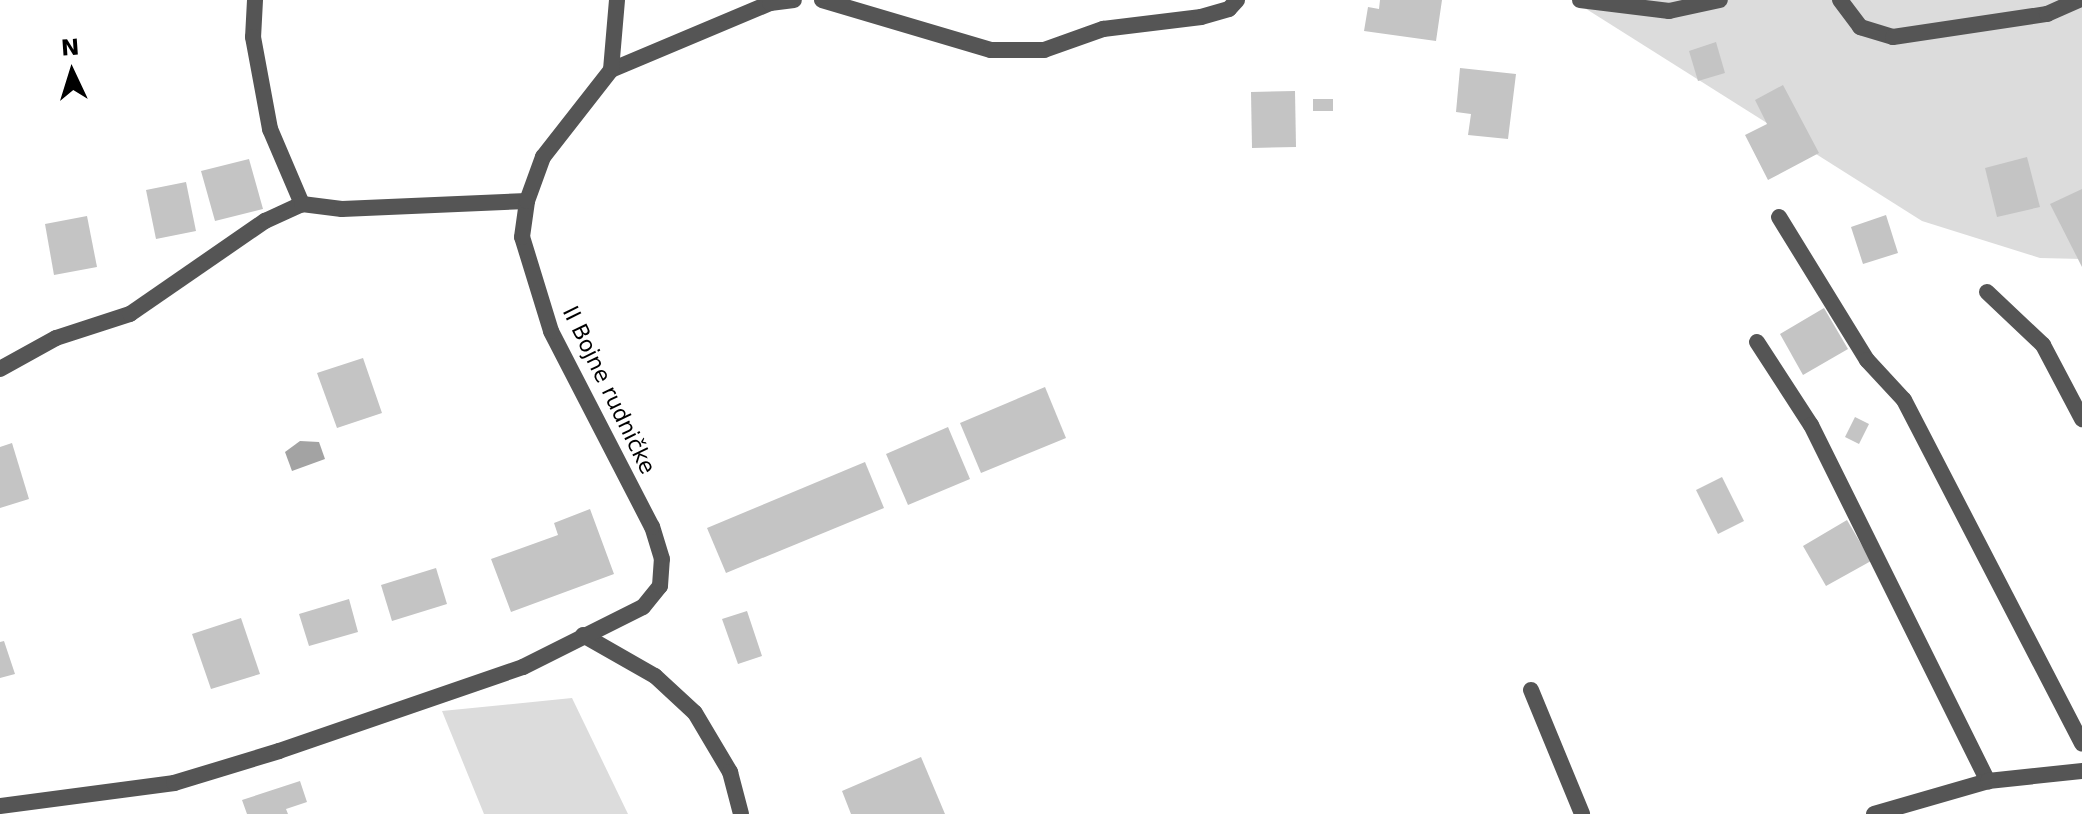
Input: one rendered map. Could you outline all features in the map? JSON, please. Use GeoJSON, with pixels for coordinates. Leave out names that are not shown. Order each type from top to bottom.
{"type":"FeatureCollection","features":[{"type":"Feature","properties":{"kind":"street"},"geometry":{"type":"LineString","coordinates":[[255,0],[253,37],[270,129],[302,204]]}},
{"type":"Feature","properties":{"kind":"street"},"geometry":{"type":"LineString","coordinates":[[617,0],[611,70],[770,3],[794,0]]}},
{"type":"Feature","properties":{"kind":"street"},"geometry":{"type":"LineString","coordinates":[[822,0],[991,50],[1044,50],[1103,29],[1201,17],[1229,9],[1237,0]]}},
{"type":"Feature","properties":{"kind":"street"},"geometry":{"type":"LineString","coordinates":[[1580,0],[1669,11],[1720,0]]}},
{"type":"Feature","properties":{"kind":"street"},"geometry":{"type":"LineString","coordinates":[[1840,0],[1860,27],[1893,37],[2047,14],[2079,0]]}},
{"type":"Feature","properties":{"kind":"street","name":"II Bojne rudničke"},"geometry":{"type":"LineString","coordinates":[[0,806],[174,783],[523,667],[643,607],[660,586],[662,559],[652,527],[551,331],[522,237],[527,201],[543,157],[611,70]]}},
{"type":"Feature","properties":{"kind":"street"},"geometry":{"type":"LineString","coordinates":[[0,369],[56,338],[130,314],[265,221],[302,204],[342,209],[527,201]]}},
{"type":"Feature","properties":{"kind":"street"},"geometry":{"type":"LineString","coordinates":[[1779,217],[1867,360],[1904,400],[2082,744]]}},
{"type":"Feature","properties":{"kind":"street"},"geometry":{"type":"LineString","coordinates":[[1987,292],[2043,345],[2082,419]]}},
{"type":"Feature","properties":{"kind":"street"},"geometry":{"type":"LineString","coordinates":[[1757,342],[1811,425],[1988,781]]}},
{"type":"Feature","properties":{"kind":"street"},"geometry":{"type":"LineString","coordinates":[[583,635],[655,676],[695,713],[730,772],[741,814]]}},
{"type":"Feature","properties":{"kind":"street"},"geometry":{"type":"LineString","coordinates":[[1531,690],[1582,814]]}},
{"type":"Feature","properties":{"kind":"street"},"geometry":{"type":"LineString","coordinates":[[1874,814],[1988,781],[2082,771]]}},
{"type":"Feature","properties":{"kind":"shaded area"},"geometry":{"type":"Polygon","coordinates":[[[1572,0],[2082,0],[2082,259],[2040,258],[1922,221],[1572,0]]]}},
{"type":"Feature","properties":{"kind":"shaded area"},"geometry":{"type":"Polygon","coordinates":[[[300,441],[319,442],[325,459],[292,471],[285,452],[300,441]]]}},
{"type":"Feature","properties":{"kind":"shaded area"},"geometry":{"type":"Polygon","coordinates":[[[572,698],[628,814],[484,814],[442,711],[572,698]]]}},
{"type":"Feature","properties":{"kind":"building"},"geometry":{"type":"Polygon","coordinates":[[[1380,0],[1442,0],[1436,41],[1364,31],[1368,7],[1379,9],[1380,0]]]}},
{"type":"Feature","properties":{"kind":"building"},"geometry":{"type":"Polygon","coordinates":[[[1716,42],[1725,73],[1698,81],[1689,51],[1716,42]]]}},
{"type":"Feature","properties":{"kind":"building"},"geometry":{"type":"Polygon","coordinates":[[[1460,68],[1516,74],[1508,139],[1468,135],[1471,114],[1456,112],[1460,68]]]}},
{"type":"Feature","properties":{"kind":"building"},"geometry":{"type":"Polygon","coordinates":[[[1783,85],[1819,153],[1768,180],[1745,135],[1767,124],[1755,100],[1783,85]]]}},
{"type":"Feature","properties":{"kind":"building"},"geometry":{"type":"Polygon","coordinates":[[[1295,91],[1296,147],[1252,148],[1251,92],[1295,91]]]}},
{"type":"Feature","properties":{"kind":"building"},"geometry":{"type":"Polygon","coordinates":[[[1313,99],[1333,99],[1333,111],[1313,111],[1313,99]]]}},
{"type":"Feature","properties":{"kind":"building"},"geometry":{"type":"Polygon","coordinates":[[[2027,157],[2040,207],[1997,217],[1985,168],[2027,157]]]}},
{"type":"Feature","properties":{"kind":"building"},"geometry":{"type":"Polygon","coordinates":[[[249,159],[263,209],[215,221],[201,171],[249,159]]]}},
{"type":"Feature","properties":{"kind":"building"},"geometry":{"type":"Polygon","coordinates":[[[186,182],[196,231],[156,239],[146,190],[186,182]]]}},
{"type":"Feature","properties":{"kind":"building"},"geometry":{"type":"Polygon","coordinates":[[[2082,189],[2082,267],[2050,204],[2082,189]]]}},
{"type":"Feature","properties":{"kind":"building"},"geometry":{"type":"Polygon","coordinates":[[[1886,215],[1898,253],[1863,264],[1851,227],[1886,215]]]}},
{"type":"Feature","properties":{"kind":"building"},"geometry":{"type":"Polygon","coordinates":[[[87,216],[97,267],[54,275],[45,224],[87,216]]]}},
{"type":"Feature","properties":{"kind":"building"},"geometry":{"type":"Polygon","coordinates":[[[1824,308],[1848,349],[1803,375],[1780,334],[1824,308]]]}},
{"type":"Feature","properties":{"kind":"building"},"geometry":{"type":"Polygon","coordinates":[[[363,358],[382,413],[337,428],[317,373],[363,358]]]}},
{"type":"Feature","properties":{"kind":"building"},"geometry":{"type":"Polygon","coordinates":[[[1045,387],[1066,438],[981,473],[960,423],[1045,387]]]}},
{"type":"Feature","properties":{"kind":"building"},"geometry":{"type":"Polygon","coordinates":[[[1855,417],[1869,424],[1859,444],[1845,437],[1855,417]]]}},
{"type":"Feature","properties":{"kind":"building"},"geometry":{"type":"Polygon","coordinates":[[[948,427],[970,479],[908,505],[886,454],[948,427]]]}},
{"type":"Feature","properties":{"kind":"building"},"geometry":{"type":"Polygon","coordinates":[[[12,443],[29,499],[0,508],[0,447],[12,443]]]}},
{"type":"Feature","properties":{"kind":"building"},"geometry":{"type":"Polygon","coordinates":[[[865,462],[884,508],[726,573],[707,528],[865,462]]]}},
{"type":"Feature","properties":{"kind":"building"},"geometry":{"type":"Polygon","coordinates":[[[1722,477],[1744,521],[1718,534],[1696,490],[1722,477]]]}},
{"type":"Feature","properties":{"kind":"building"},"geometry":{"type":"Polygon","coordinates":[[[590,509],[614,574],[511,612],[491,559],[558,535],[554,523],[590,509]]]}},
{"type":"Feature","properties":{"kind":"building"},"geometry":{"type":"Polygon","coordinates":[[[1847,520],[1871,561],[1826,586],[1803,546],[1847,520]]]}},
{"type":"Feature","properties":{"kind":"building"},"geometry":{"type":"Polygon","coordinates":[[[436,568],[447,604],[392,621],[381,585],[436,568]]]}},
{"type":"Feature","properties":{"kind":"building"},"geometry":{"type":"Polygon","coordinates":[[[349,599],[358,632],[309,646],[299,614],[349,599]]]}},
{"type":"Feature","properties":{"kind":"building"},"geometry":{"type":"Polygon","coordinates":[[[747,611],[762,656],[738,664],[722,619],[747,611]]]}},
{"type":"Feature","properties":{"kind":"building"},"geometry":{"type":"Polygon","coordinates":[[[241,618],[260,674],[211,689],[192,634],[241,618]]]}},
{"type":"Feature","properties":{"kind":"building"},"geometry":{"type":"Polygon","coordinates":[[[4,641],[15,674],[0,678],[0,642],[4,641]]]}},
{"type":"Feature","properties":{"kind":"building"},"geometry":{"type":"Polygon","coordinates":[[[921,757],[945,814],[851,814],[842,791],[921,757]]]}},
{"type":"Feature","properties":{"kind":"building"},"geometry":{"type":"Polygon","coordinates":[[[300,781],[307,802],[286,809],[288,814],[247,814],[242,800],[300,781]]]}}]}
